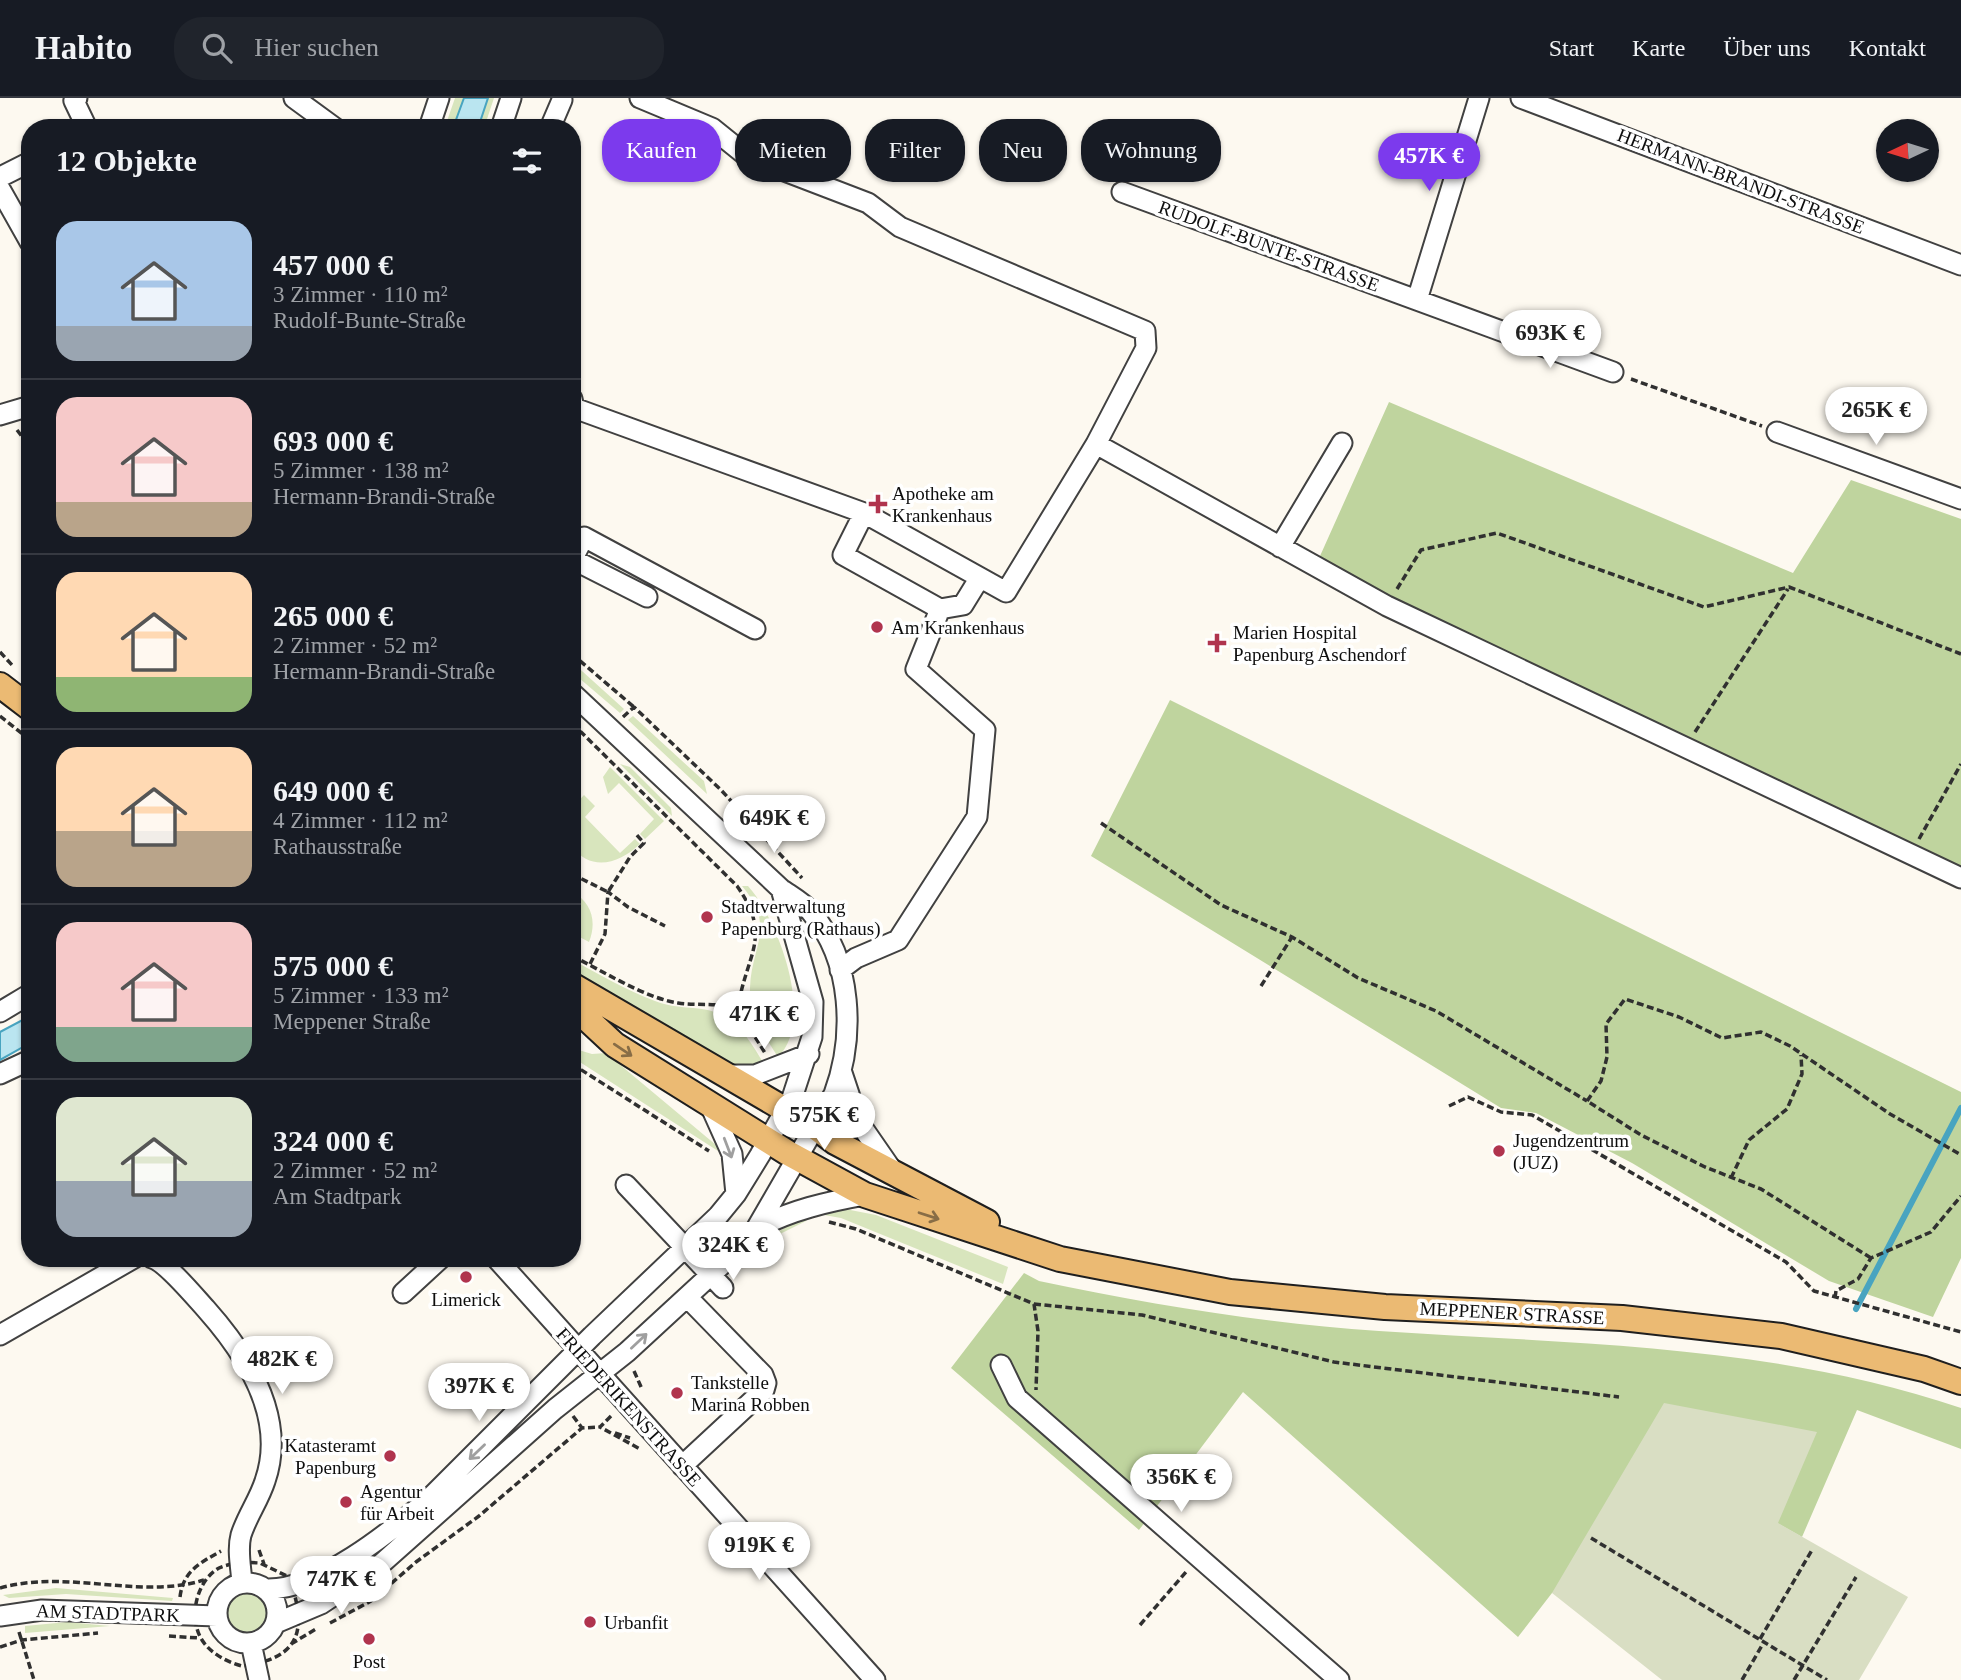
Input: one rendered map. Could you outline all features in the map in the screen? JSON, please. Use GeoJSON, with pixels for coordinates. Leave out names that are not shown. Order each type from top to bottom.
{"type":"FeatureCollection","features":[{"type":"Feature","properties":{"kind":"main road"},"geometry":{"type":"LineString","coordinates":[[0,684],[21,701]]}},
{"type":"Feature","properties":{"kind":"main road","name":"MEPPENER STRASSE"},"geometry":{"type":"LineString","coordinates":[[581,990],[815,1127],[835,1142],[1060,1259]]}},
{"type":"Feature","properties":{"kind":"main road","name":"MEPPENER STRASSE"},"geometry":{"type":"LineString","coordinates":[[581,1013],[615,1045],[768,1141],[865,1195],[1060,1259],[1230,1292],[1385,1307],[1622,1318],[1754,1333],[1851,1351],[1961,1382]]}},
{"type":"Feature","properties":{"kind":"street"},"geometry":{"type":"LineString","coordinates":[[77,98],[74,100],[84,119]]}},
{"type":"Feature","properties":{"kind":"street"},"geometry":{"type":"LineString","coordinates":[[294,98],[323,119]]}},
{"type":"Feature","properties":{"kind":"street"},"geometry":{"type":"LineString","coordinates":[[432,119],[439,98]]}},
{"type":"Feature","properties":{"kind":"street"},"geometry":{"type":"LineString","coordinates":[[504,119],[511,98]]}},
{"type":"Feature","properties":{"kind":"street"},"geometry":{"type":"LineString","coordinates":[[581,410],[864,513],[1006,592],[1096,444],[1146,348],[1144,331],[900,227],[868,203],[748,157],[712,128],[640,98]]}},
{"type":"Feature","properties":{"kind":"street"},"geometry":{"type":"LineString","coordinates":[[1417,300],[1479,98]]}},
{"type":"Feature","properties":{"kind":"street","name":"HERMANN-BRANDI-STRASSE"},"geometry":{"type":"LineString","coordinates":[[1521,98],[1961,265]]}},
{"type":"Feature","properties":{"kind":"street"},"geometry":{"type":"LineString","coordinates":[[554,119],[562,100]]}},
{"type":"Feature","properties":{"kind":"street"},"geometry":{"type":"LineString","coordinates":[[0,177],[21,166]]}},
{"type":"Feature","properties":{"kind":"street"},"geometry":{"type":"LineString","coordinates":[[0,189],[21,226]]}},
{"type":"Feature","properties":{"kind":"street","name":"RUDOLF-BUNTE-STRASSE"},"geometry":{"type":"LineString","coordinates":[[1122,192],[1613,372]]}},
{"type":"Feature","properties":{"kind":"street"},"geometry":{"type":"LineString","coordinates":[[0,415],[21,409]]}},
{"type":"Feature","properties":{"kind":"street"},"geometry":{"type":"LineString","coordinates":[[1777,432],[1961,499]]}},
{"type":"Feature","properties":{"kind":"street"},"geometry":{"type":"LineString","coordinates":[[1280,547],[1342,443]]}},
{"type":"Feature","properties":{"kind":"street"},"geometry":{"type":"LineString","coordinates":[[1096,444],[1387,606],[1961,878]]}},
{"type":"Feature","properties":{"kind":"street"},"geometry":{"type":"LineString","coordinates":[[864,513],[843,555],[940,609],[963,606],[979,579]]}},
{"type":"Feature","properties":{"kind":"street"},"geometry":{"type":"LineString","coordinates":[[581,542],[584,537],[755,629]]}},
{"type":"Feature","properties":{"kind":"street"},"geometry":{"type":"LineString","coordinates":[[581,563],[648,597]]}},
{"type":"Feature","properties":{"kind":"street"},"geometry":{"type":"LineString","coordinates":[[840,970],[856,958],[898,940],[976,817],[985,730],[916,669],[940,609]]}},
{"type":"Feature","properties":{"kind":"street"},"geometry":{"type":"LineString","coordinates":[[276,1623],[276,1605],[267,1589],[259,1585],[242,1583],[226,1591],[217,1607],[217,1616],[225,1633],[233,1639],[251,1643],[266,1636],[276,1623],[341,1593],[381,1564],[687,1297],[717,1281],[756,1229],[834,1094],[842,1073],[848,1029],[840,970],[825,932],[810,911],[781,889],[581,701]]}},
{"type":"Feature","properties":{"kind":"street"},"geometry":{"type":"LineString","coordinates":[[267,1589],[292,1585],[331,1569],[413,1513],[524,1407],[577,1351],[687,1248],[736,1194],[786,1110],[809,1054],[813,1002],[781,889]]}},
{"type":"Feature","properties":{"kind":"street"},"geometry":{"type":"LineString","coordinates":[[0,1012],[21,999]]}},
{"type":"Feature","properties":{"kind":"street"},"geometry":{"type":"LineString","coordinates":[[724,1075],[755,1075],[809,1054]]}},
{"type":"Feature","properties":{"kind":"street"},"geometry":{"type":"LineString","coordinates":[[0,1074],[21,1064]]}},
{"type":"Feature","properties":{"kind":"street"},"geometry":{"type":"LineString","coordinates":[[842,1073],[858,1121],[897,1176]]}},
{"type":"Feature","properties":{"kind":"street"},"geometry":{"type":"LineString","coordinates":[[710,1105],[732,1154],[736,1194]]}},
{"type":"Feature","properties":{"kind":"street"},"geometry":{"type":"LineString","coordinates":[[626,1185],[717,1281]]}},
{"type":"Feature","properties":{"kind":"street","name":"MEPPENER STRASSE"},"geometry":{"type":"LineString","coordinates":[[756,1229],[785,1214],[817,1203],[865,1195]]}},
{"type":"Feature","properties":{"kind":"street"},"geometry":{"type":"LineString","coordinates":[[0,1335],[118,1267]]}},
{"type":"Feature","properties":{"kind":"street"},"geometry":{"type":"LineString","coordinates":[[162,1267],[234,1340],[252,1370],[261,1394],[271,1441],[270,1461],[265,1481],[241,1535],[242,1583]]}},
{"type":"Feature","properties":{"kind":"street"},"geometry":{"type":"LineString","coordinates":[[403,1293],[432,1267]]}},
{"type":"Feature","properties":{"kind":"street","name":"FRIEDERIKENSTRASSE"},"geometry":{"type":"LineString","coordinates":[[504,1267],[874,1680]]}},
{"type":"Feature","properties":{"kind":"street"},"geometry":{"type":"LineString","coordinates":[[682,1466],[764,1390],[766,1384],[763,1375],[687,1297]]}},
{"type":"Feature","properties":{"kind":"street"},"geometry":{"type":"LineString","coordinates":[[1001,1365],[1017,1398],[1339,1680]]}},
{"type":"Feature","properties":{"kind":"street","name":"AM STADTPARK"},"geometry":{"type":"LineString","coordinates":[[5,1613],[43,1610],[217,1616]]}},
{"type":"Feature","properties":{"kind":"street"},"geometry":{"type":"LineString","coordinates":[[251,1643],[257,1672]]}},
{"type":"Feature","properties":{"kind":"path"},"geometry":{"type":"LineString","coordinates":[[1613,372],[1777,432]]}},
{"type":"Feature","properties":{"kind":"path"},"geometry":{"type":"LineString","coordinates":[[1387,606],[1421,550],[1497,533],[1704,607],[1789,587],[1961,654]]}},
{"type":"Feature","properties":{"kind":"path"},"geometry":{"type":"LineString","coordinates":[[1685,747],[1789,587]]}},
{"type":"Feature","properties":{"kind":"path"},"geometry":{"type":"LineString","coordinates":[[581,662],[634,707]]}},
{"type":"Feature","properties":{"kind":"path"},"geometry":{"type":"LineString","coordinates":[[0,716],[21,733]]}},
{"type":"Feature","properties":{"kind":"path"},"geometry":{"type":"LineString","coordinates":[[581,732],[737,887],[749,903],[756,920],[756,942],[742,978],[738,1009]]}},
{"type":"Feature","properties":{"kind":"path"},"geometry":{"type":"LineString","coordinates":[[1910,855],[1961,764]]}},
{"type":"Feature","properties":{"kind":"path"},"geometry":{"type":"LineString","coordinates":[[1101,823],[1221,905],[1292,937],[1358,978],[1436,1011],[1641,1135],[1731,1178],[1761,1189],[1871,1258]]}},
{"type":"Feature","properties":{"kind":"path"},"geometry":{"type":"LineString","coordinates":[[590,964],[605,934],[608,892],[630,857],[644,844],[635,833]]}},
{"type":"Feature","properties":{"kind":"path"},"geometry":{"type":"LineString","coordinates":[[581,878],[665,926]]}},
{"type":"Feature","properties":{"kind":"path"},"geometry":{"type":"LineString","coordinates":[[1261,986],[1292,937]]}},
{"type":"Feature","properties":{"kind":"path"},"geometry":{"type":"LineString","coordinates":[[581,960],[660,998],[678,1003],[718,1003],[738,1009],[754,1031],[773,1070]]}},
{"type":"Feature","properties":{"kind":"path"},"geometry":{"type":"LineString","coordinates":[[1587,1101],[1601,1081],[1607,1057],[1606,1024],[1625,999],[1679,1017],[1722,1038],[1761,1032],[1801,1053],[1890,1114],[1961,1155]]}},
{"type":"Feature","properties":{"kind":"path"},"geometry":{"type":"LineString","coordinates":[[1731,1178],[1749,1140],[1787,1109],[1802,1074],[1801,1053]]}},
{"type":"Feature","properties":{"kind":"path"},"geometry":{"type":"LineString","coordinates":[[581,1071],[715,1156]]}},
{"type":"Feature","properties":{"kind":"path"},"geometry":{"type":"LineString","coordinates":[[1449,1106],[1468,1097],[1501,1112],[1532,1115],[1786,1262],[1814,1291],[1961,1332]]}},
{"type":"Feature","properties":{"kind":"path"},"geometry":{"type":"LineString","coordinates":[[1835,1298],[1836,1291],[1858,1279],[1871,1258],[1931,1232],[1961,1196]]}},
{"type":"Feature","properties":{"kind":"path"},"geometry":{"type":"LineString","coordinates":[[822,1221],[856,1229],[1034,1304],[1142,1315],[1334,1362],[1619,1397]]}},
{"type":"Feature","properties":{"kind":"path"},"geometry":{"type":"LineString","coordinates":[[1034,1304],[1038,1331],[1035,1391],[1042,1402]]}},
{"type":"Feature","properties":{"kind":"path"},"geometry":{"type":"LineString","coordinates":[[633,1363],[640,1387]]}},
{"type":"Feature","properties":{"kind":"path"},"geometry":{"type":"LineString","coordinates":[[291,1644],[371,1601],[425,1555],[480,1516],[582,1429]]}},
{"type":"Feature","properties":{"kind":"path"},"geometry":{"type":"LineString","coordinates":[[1591,1538],[1827,1680]]}},
{"type":"Feature","properties":{"kind":"path"},"geometry":{"type":"LineString","coordinates":[[1742,1680],[1812,1550]]}},
{"type":"Feature","properties":{"kind":"path"},"geometry":{"type":"LineString","coordinates":[[1140,1625],[1199,1557]]}},
{"type":"Feature","properties":{"kind":"path"},"geometry":{"type":"LineString","coordinates":[[0,1588],[51,1580],[181,1588],[204,1580],[220,1568],[240,1562],[276,1569],[289,1577],[300,1613],[299,1630],[291,1644],[257,1672],[216,1654],[201,1638],[196,1615],[198,1593],[204,1580]]}},
{"type":"Feature","properties":{"kind":"path"},"geometry":{"type":"LineString","coordinates":[[1794,1680],[1856,1577]]}},
{"type":"Feature","properties":{"kind":"path"},"geometry":{"type":"LineString","coordinates":[[5,1613],[22,1640],[34,1680]]}},
{"type":"Feature","properties":{"kind":"path"},"geometry":{"type":"LineString","coordinates":[[0,1647],[22,1640],[110,1633]]}},
{"type":"Feature","properties":{"kind":"path"},"geometry":{"type":"LineString","coordinates":[[157,1635],[201,1638]]}},
{"type":"Feature","properties":{"kind":"green space"},"geometry":{"type":"Polygon","coordinates":[[[455,98],[494,98],[487,119],[448,119],[455,98]]]}},
{"type":"Feature","properties":{"kind":"green space"},"geometry":{"type":"Polygon","coordinates":[[[1389,402],[1793,573],[1851,480],[1961,519],[1961,870],[1316,565],[1389,402]]]}},
{"type":"Feature","properties":{"kind":"green space"},"geometry":{"type":"Polygon","coordinates":[[[581,670],[624,709],[620,713],[581,680],[581,670]]]}},
{"type":"Feature","properties":{"kind":"green space"},"geometry":{"type":"Polygon","coordinates":[[[1170,700],[1961,1092],[1961,1258],[1933,1317],[1829,1281],[1632,1163],[1536,1113],[1501,1108],[1091,856],[1170,700]]]}},
{"type":"Feature","properties":{"kind":"green space"},"geometry":{"type":"Polygon","coordinates":[[[633,716],[704,781],[707,794],[628,720],[633,716]]]}},
{"type":"Feature","properties":{"kind":"green space"},"geometry":{"type":"Polygon","coordinates":[[[620,764],[630,767],[671,808],[672,816],[620,764]]]}},
{"type":"Feature","properties":{"kind":"green space"},"geometry":{"type":"Polygon","coordinates":[[[610,767],[664,821],[645,839],[640,834],[654,819],[619,783],[608,794],[603,777],[610,767]]]}},
{"type":"Feature","properties":{"kind":"green space"},"geometry":{"type":"Polygon","coordinates":[[[584,795],[595,806],[585,817],[620,853],[635,839],[640,844],[624,856],[606,862],[588,860],[581,855],[581,798],[584,795]]]}},
{"type":"Feature","properties":{"kind":"green space"},"geometry":{"type":"Polygon","coordinates":[[[742,886],[748,886],[771,921],[788,970],[794,1019],[789,1040],[778,1057],[758,1024],[750,998],[751,973],[760,937],[760,925],[752,900],[742,886]]]}},
{"type":"Feature","properties":{"kind":"green space"},"geometry":{"type":"Polygon","coordinates":[[[581,898],[591,913],[593,927],[589,942],[581,938],[581,898]]]}},
{"type":"Feature","properties":{"kind":"green space"},"geometry":{"type":"Polygon","coordinates":[[[581,965],[655,1001],[713,1011],[723,1016],[746,1037],[764,1064],[734,1065],[581,982],[581,965]]]}},
{"type":"Feature","properties":{"kind":"green space"},"geometry":{"type":"Polygon","coordinates":[[[581,1051],[592,1054],[606,1053],[716,1145],[718,1151],[581,1063],[581,1051]]]}},
{"type":"Feature","properties":{"kind":"green space"},"geometry":{"type":"Polygon","coordinates":[[[840,1208],[876,1215],[1008,1267],[1003,1284],[841,1218],[824,1215],[822,1211],[840,1208]]]}},
{"type":"Feature","properties":{"kind":"green space"},"geometry":{"type":"Polygon","coordinates":[[[811,1214],[806,1221],[780,1234],[735,1271],[733,1268],[760,1244],[811,1214]]]}},
{"type":"Feature","properties":{"kind":"green space"},"geometry":{"type":"Polygon","coordinates":[[[1024,1273],[1039,1281],[1081,1290],[1251,1318],[1336,1328],[1673,1350],[1819,1371],[1890,1387],[1961,1408],[1961,1449],[1857,1410],[1802,1537],[1777,1523],[1552,1593],[1518,1637],[1243,1392],[1139,1530],[951,1368],[1024,1273]]]}},
{"type":"Feature","properties":{"kind":"green space"},"geometry":{"type":"Polygon","coordinates":[[[1664,1403],[1817,1432],[1778,1523],[1908,1597],[1859,1680],[1662,1680],[1552,1593],[1664,1403]]]}},
{"type":"Feature","properties":{"kind":"green space"},"geometry":{"type":"Polygon","coordinates":[[[56,1588],[173,1598],[172,1601],[66,1594],[9,1598],[3,1595],[56,1588]]]}},
{"type":"Feature","properties":{"kind":"green space"},"geometry":{"type":"Polygon","coordinates":[[[248,1592],[263,1599],[270,1614],[263,1629],[248,1636],[233,1629],[226,1614],[233,1599],[248,1592]]]}},
{"type":"Feature","properties":{"kind":"green space"},"geometry":{"type":"Polygon","coordinates":[[[67,1622],[110,1626],[25,1633],[25,1626],[67,1622]]]}},
{"type":"Feature","properties":{"kind":"water"},"geometry":{"type":"Polygon","coordinates":[[[464,98],[488,98],[481,119],[456,119],[464,98]]]}},
{"type":"Feature","properties":{"kind":"water"},"geometry":{"type":"Polygon","coordinates":[[[21,1021],[21,1048],[0,1060],[0,1032],[21,1021]]]}},
{"type":"Feature","properties":{"kind":"waterway"},"geometry":{"type":"LineString","coordinates":[[1856,1309],[1961,1108]]}},
{"type":"Feature","properties":{"kind":"place","name":"Apotheke am Krankenhaus"},"geometry":{"type":"Point","coordinates":[878,504]}},
{"type":"Feature","properties":{"kind":"place","name":"Am Krankenhaus"},"geometry":{"type":"Point","coordinates":[877,627]}},
{"type":"Feature","properties":{"kind":"place","name":"Marien Hospital Papenburg Aschendorf"},"geometry":{"type":"Point","coordinates":[1217,643]}},
{"type":"Feature","properties":{"kind":"place","name":"Stadtverwaltung Papenburg (Rathaus)"},"geometry":{"type":"Point","coordinates":[707,917]}},
{"type":"Feature","properties":{"kind":"place","name":"Jugendzentrum (JUZ)"},"geometry":{"type":"Point","coordinates":[1499,1151]}},
{"type":"Feature","properties":{"kind":"place","name":"Limerick"},"geometry":{"type":"Point","coordinates":[466,1277]}},
{"type":"Feature","properties":{"kind":"place","name":"Tankstelle Marina Robben"},"geometry":{"type":"Point","coordinates":[677,1393]}},
{"type":"Feature","properties":{"kind":"place","name":"Katasteramt Papenburg"},"geometry":{"type":"Point","coordinates":[390,1456]}},
{"type":"Feature","properties":{"kind":"place","name":"Agentur für Arbeit"},"geometry":{"type":"Point","coordinates":[346,1502]}},
{"type":"Feature","properties":{"kind":"place","name":"Urbanfit"},"geometry":{"type":"Point","coordinates":[590,1622]}},
{"type":"Feature","properties":{"kind":"place","name":"Post"},"geometry":{"type":"Point","coordinates":[369,1639]}}]}
